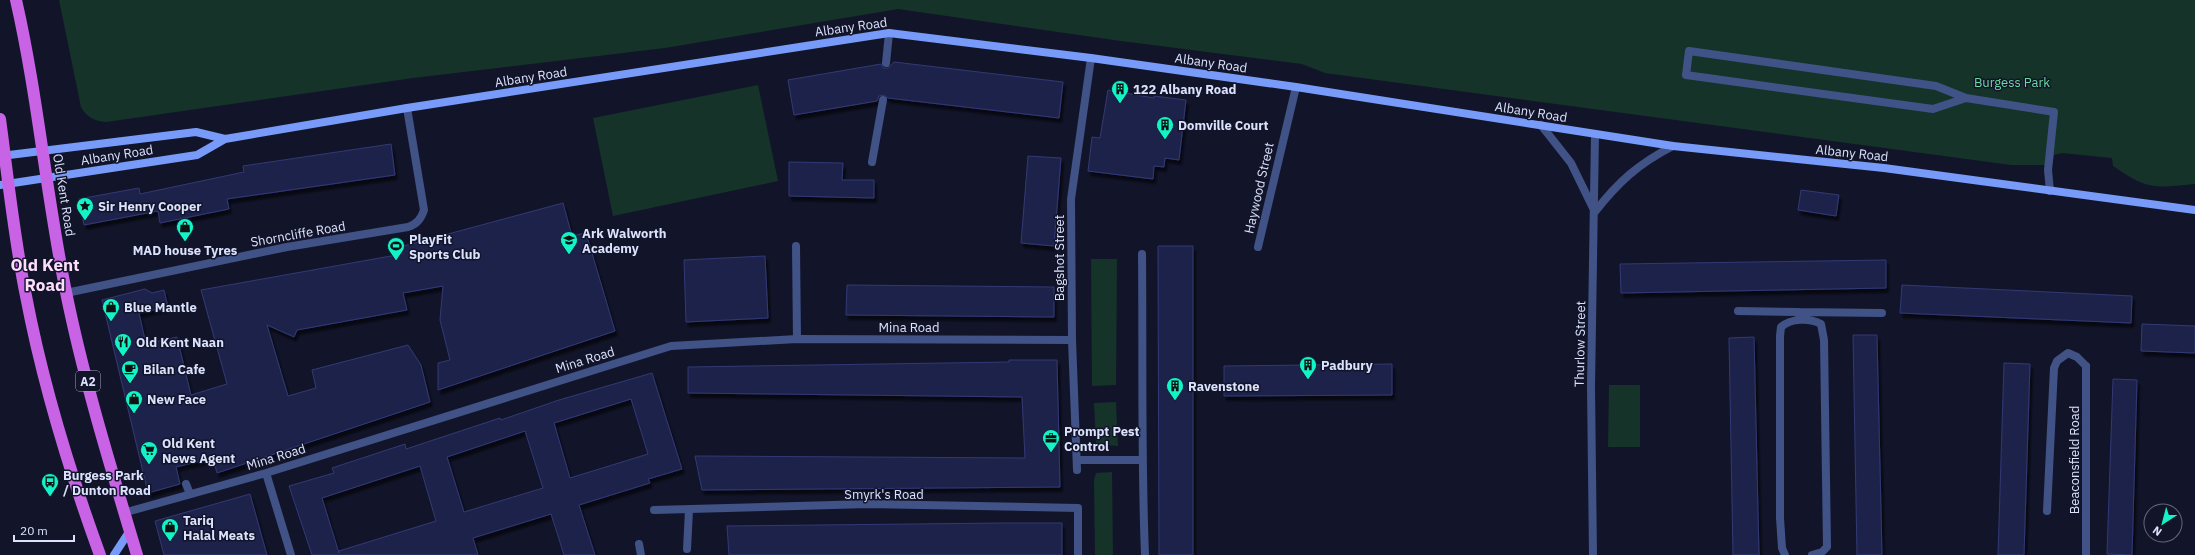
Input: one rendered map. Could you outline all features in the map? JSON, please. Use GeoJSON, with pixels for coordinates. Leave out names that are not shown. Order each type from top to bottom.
{"type":"FeatureCollection","features":[{"type":"Feature","properties":{"kind":"highway","name":"Old Kent Road"},"geometry":{"type":"LineString","coordinates":[[16,0],[24,35],[46,178],[66,293],[128,532],[137,555]]}},
{"type":"Feature","properties":{"kind":"highway"},"geometry":{"type":"LineString","coordinates":[[0,119],[4,184],[37,350],[57,428],[100,555]]}},
{"type":"Feature","properties":{"kind":"main road","name":"Albany Road"},"geometry":{"type":"LineString","coordinates":[[4,184],[197,155],[225,139],[407,108],[889,33],[1091,58],[1296,87],[1673,146],[1884,168],[2195,210]]}},
{"type":"Feature","properties":{"kind":"main road","name":"Albany Road"},"geometry":{"type":"LineString","coordinates":[[2,156],[196,132],[225,139]]}},
{"type":"Feature","properties":{"kind":"main road"},"geometry":{"type":"LineString","coordinates":[[114,555],[128,532]]}},
{"type":"Feature","properties":{"kind":"street"},"geometry":{"type":"LineString","coordinates":[[886,63],[889,33]]}},
{"type":"Feature","properties":{"kind":"street"},"geometry":{"type":"LineString","coordinates":[[1966,98],[1934,109],[1686,75],[1689,51],[1936,86],[1966,98],[2054,112],[2048,170],[2050,191]]}},
{"type":"Feature","properties":{"kind":"street","name":"Bagshot Street"},"geometry":{"type":"LineString","coordinates":[[1077,470],[1072,340],[1071,199],[1091,58]]}},
{"type":"Feature","properties":{"kind":"street","name":"Haywood Street"},"geometry":{"type":"LineString","coordinates":[[1258,247],[1296,87]]}},
{"type":"Feature","properties":{"kind":"street"},"geometry":{"type":"LineString","coordinates":[[872,162],[883,100]]}},
{"type":"Feature","properties":{"kind":"street","name":"Shorncliffe Road"},"geometry":{"type":"LineString","coordinates":[[66,293],[287,247],[408,227],[415,224],[421,218],[424,210],[407,108]]}},
{"type":"Feature","properties":{"kind":"street"},"geometry":{"type":"LineString","coordinates":[[1541,125],[1571,163],[1594,212],[1609,193],[1631,172],[1673,146]]}},
{"type":"Feature","properties":{"kind":"street","name":"Thurlow Street"},"geometry":{"type":"LineString","coordinates":[[1593,555],[1591,387],[1595,134]]}},
{"type":"Feature","properties":{"kind":"street"},"geometry":{"type":"LineString","coordinates":[[796,246],[797,339]]}},
{"type":"Feature","properties":{"kind":"street"},"geometry":{"type":"LineString","coordinates":[[1142,254],[1144,392],[1142,460],[1145,555]]}},
{"type":"Feature","properties":{"kind":"street"},"geometry":{"type":"LineString","coordinates":[[1738,312],[1799,316],[1882,313]]}},
{"type":"Feature","properties":{"kind":"street"},"geometry":{"type":"LineString","coordinates":[[1785,555],[1782,548],[1780,518],[1780,336],[1781,327],[1799,316],[1821,324],[1824,340],[1827,546],[1822,552],[1812,555]]}},
{"type":"Feature","properties":{"kind":"street","name":"Mina Road"},"geometry":{"type":"LineString","coordinates":[[123,513],[266,473],[671,346],[797,339],[1072,340]]}},
{"type":"Feature","properties":{"kind":"street","name":"Beaconsfield Road"},"geometry":{"type":"LineString","coordinates":[[2047,511],[2054,368],[2057,361],[2068,353],[2077,357],[2086,366],[2086,555]]}},
{"type":"Feature","properties":{"kind":"street"},"geometry":{"type":"LineString","coordinates":[[1077,460],[1142,460]]}},
{"type":"Feature","properties":{"kind":"street"},"geometry":{"type":"LineString","coordinates":[[266,473],[291,555]]}},
{"type":"Feature","properties":{"kind":"street"},"geometry":{"type":"LineString","coordinates":[[186,484],[190,494]]}},
{"type":"Feature","properties":{"kind":"street","name":"Smyrk's Road"},"geometry":{"type":"LineString","coordinates":[[654,510],[868,504],[1078,508],[1078,555]]}},
{"type":"Feature","properties":{"kind":"street"},"geometry":{"type":"LineString","coordinates":[[687,549],[690,510]]}},
{"type":"Feature","properties":{"kind":"street"},"geometry":{"type":"LineString","coordinates":[[639,544],[641,555]]}},
{"type":"Feature","properties":{"kind":"green space","name":"Burgess Park"},"geometry":{"type":"Polygon","coordinates":[[[59,0],[2195,0],[2195,184],[2151,186],[2135,180],[2113,166],[2112,158],[2062,153],[2054,155],[2052,165],[2011,165],[1325,73],[1302,64],[1121,41],[898,9],[665,48],[413,78],[106,122],[98,121],[92,118],[86,114],[81,107],[59,0]]]}},
{"type":"Feature","properties":{"kind":"green space"},"geometry":{"type":"Polygon","coordinates":[[[758,85],[778,181],[613,216],[593,118],[758,85]]]}},
{"type":"Feature","properties":{"kind":"green space"},"geometry":{"type":"Polygon","coordinates":[[[1091,259],[1117,259],[1116,385],[1092,386],[1091,259]]]}},
{"type":"Feature","properties":{"kind":"green space"},"geometry":{"type":"Polygon","coordinates":[[[1609,385],[1640,385],[1640,447],[1608,447],[1609,385]]]}},
{"type":"Feature","properties":{"kind":"green space"},"geometry":{"type":"Polygon","coordinates":[[[1116,402],[1118,446],[1096,444],[1094,403],[1116,402]]]}},
{"type":"Feature","properties":{"kind":"green space"},"geometry":{"type":"Polygon","coordinates":[[[1112,472],[1113,555],[1095,555],[1094,480],[1096,473],[1112,472]]]}},
{"type":"Feature","properties":{"kind":"building"},"geometry":{"type":"Polygon","coordinates":[[[894,62],[1063,82],[1059,118],[888,98],[884,95],[879,96],[877,101],[794,115],[788,80],[881,64],[883,68],[888,68],[894,62]]]}},
{"type":"Feature","properties":{"kind":"building","name":"Domville Court"},"geometry":{"type":"Polygon","coordinates":[[[1108,90],[1154,98],[1154,96],[1186,100],[1179,160],[1165,158],[1164,167],[1154,166],[1153,179],[1088,171],[1092,137],[1100,138],[1108,90]]]}},
{"type":"Feature","properties":{"kind":"building"},"geometry":{"type":"Polygon","coordinates":[[[391,144],[395,175],[227,199],[229,209],[160,223],[158,211],[84,225],[79,199],[139,188],[140,194],[244,172],[243,166],[391,144]]]}},
{"type":"Feature","properties":{"kind":"building"},"geometry":{"type":"Polygon","coordinates":[[[1028,156],[1061,158],[1054,246],[1021,243],[1028,156]]]}},
{"type":"Feature","properties":{"kind":"building"},"geometry":{"type":"Polygon","coordinates":[[[789,162],[843,163],[842,180],[874,180],[874,198],[789,196],[789,162]]]}},
{"type":"Feature","properties":{"kind":"building"},"geometry":{"type":"Polygon","coordinates":[[[1801,190],[1839,195],[1836,216],[1798,210],[1801,190]]]}},
{"type":"Feature","properties":{"kind":"building"},"geometry":{"type":"Polygon","coordinates":[[[563,203],[572,236],[586,233],[615,331],[438,390],[438,363],[450,360],[440,320],[443,286],[403,293],[407,310],[297,330],[294,337],[267,325],[288,396],[316,388],[312,370],[408,345],[421,365],[430,402],[217,473],[213,458],[176,467],[180,484],[148,493],[102,300],[145,289],[152,293],[164,290],[168,307],[139,313],[146,344],[177,337],[191,395],[227,384],[201,290],[402,254],[400,247],[563,203]]]}},
{"type":"Feature","properties":{"kind":"building","name":"Ravenstone"},"geometry":{"type":"Polygon","coordinates":[[[1158,246],[1193,246],[1193,555],[1159,555],[1158,246]]]}},
{"type":"Feature","properties":{"kind":"building"},"geometry":{"type":"Polygon","coordinates":[[[765,256],[768,318],[686,322],[684,260],[765,256]]]}},
{"type":"Feature","properties":{"kind":"building"},"geometry":{"type":"Polygon","coordinates":[[[1886,260],[1886,288],[1621,293],[1620,264],[1886,260]]]}},
{"type":"Feature","properties":{"kind":"building"},"geometry":{"type":"Polygon","coordinates":[[[847,285],[1054,287],[1054,317],[846,315],[847,285]]]}},
{"type":"Feature","properties":{"kind":"building"},"geometry":{"type":"Polygon","coordinates":[[[1902,285],[2132,296],[2131,323],[1900,313],[1902,285]]]}},
{"type":"Feature","properties":{"kind":"building"},"geometry":{"type":"Polygon","coordinates":[[[2142,324],[2195,326],[2195,353],[2141,351],[2142,324]]]}},
{"type":"Feature","properties":{"kind":"building"},"geometry":{"type":"Polygon","coordinates":[[[1853,335],[1877,335],[1882,555],[1857,555],[1853,335]]]}},
{"type":"Feature","properties":{"kind":"building"},"geometry":{"type":"Polygon","coordinates":[[[1754,337],[1759,555],[1733,555],[1729,338],[1754,337]]]}},
{"type":"Feature","properties":{"kind":"building"},"geometry":{"type":"Polygon","coordinates":[[[1009,360],[1057,360],[1060,487],[702,490],[695,456],[1025,458],[1022,397],[688,393],[688,367],[1009,362],[1009,360]]]}},
{"type":"Feature","properties":{"kind":"building"},"geometry":{"type":"Polygon","coordinates":[[[2004,363],[2030,364],[2024,555],[1998,555],[2004,363]]]}},
{"type":"Feature","properties":{"kind":"building","name":"Padbury"},"geometry":{"type":"Polygon","coordinates":[[[1392,364],[1392,395],[1224,396],[1224,366],[1392,364]]]}},
{"type":"Feature","properties":{"kind":"building"},"geometry":{"type":"Polygon","coordinates":[[[652,373],[682,469],[648,479],[650,483],[579,505],[595,555],[564,555],[551,514],[473,538],[478,555],[312,555],[289,486],[334,473],[332,468],[405,444],[406,449],[500,418],[501,420],[559,400],[652,373]],[[631,399],[554,423],[570,478],[648,454],[631,399]],[[525,431],[447,457],[464,512],[543,488],[525,431]],[[420,466],[322,498],[339,553],[339,551],[436,521],[420,466]]]}},
{"type":"Feature","properties":{"kind":"building"},"geometry":{"type":"Polygon","coordinates":[[[2113,379],[2137,380],[2132,555],[2107,554],[2113,379]]]}},
{"type":"Feature","properties":{"kind":"building"},"geometry":{"type":"Polygon","coordinates":[[[250,494],[267,555],[164,555],[155,521],[250,494]]]}},
{"type":"Feature","properties":{"kind":"building"},"geometry":{"type":"Polygon","coordinates":[[[1062,523],[1062,555],[729,555],[727,526],[1062,523]]]}},
{"type":"Feature","properties":{"kind":"place","name":"122 Albany Road"},"geometry":{"type":"Point","coordinates":[1120,104]}},
{"type":"Feature","properties":{"kind":"place","name":"Domville Court"},"geometry":{"type":"Point","coordinates":[1165,140]}},
{"type":"Feature","properties":{"kind":"place","name":"Sir Henry Cooper"},"geometry":{"type":"Point","coordinates":[85,221]}},
{"type":"Feature","properties":{"kind":"place","name":"MAD house Tyres"},"geometry":{"type":"Point","coordinates":[185,242]}},
{"type":"Feature","properties":{"kind":"place","name":"Ark Walworth Academy"},"geometry":{"type":"Point","coordinates":[569,255]}},
{"type":"Feature","properties":{"kind":"place","name":"PlayFit Sports Club"},"geometry":{"type":"Point","coordinates":[396,261]}},
{"type":"Feature","properties":{"kind":"place","name":"Blue Mantle"},"geometry":{"type":"Point","coordinates":[111,322]}},
{"type":"Feature","properties":{"kind":"place","name":"Old Kent Naan"},"geometry":{"type":"Point","coordinates":[123,357]}},
{"type":"Feature","properties":{"kind":"place","name":"Padbury"},"geometry":{"type":"Point","coordinates":[1308,380]}},
{"type":"Feature","properties":{"kind":"place","name":"Bilan Cafe"},"geometry":{"type":"Point","coordinates":[130,384]}},
{"type":"Feature","properties":{"kind":"place","name":"Ravenstone"},"geometry":{"type":"Point","coordinates":[1175,401]}},
{"type":"Feature","properties":{"kind":"place","name":"New Face"},"geometry":{"type":"Point","coordinates":[134,414]}},
{"type":"Feature","properties":{"kind":"place","name":"Prompt Pest Control"},"geometry":{"type":"Point","coordinates":[1051,453]}},
{"type":"Feature","properties":{"kind":"place","name":"Old Kent News Agent"},"geometry":{"type":"Point","coordinates":[149,465]}},
{"type":"Feature","properties":{"kind":"place","name":"Burgess Park / Dunton Road"},"geometry":{"type":"Point","coordinates":[50,497]}},
{"type":"Feature","properties":{"kind":"place","name":"Tariq Halal Meats"},"geometry":{"type":"Point","coordinates":[170,542]}},
{"type":"Feature","properties":{"kind":"district","name":"Old Kent Road"},"geometry":{"type":"Point","coordinates":[45,275]}}]}
